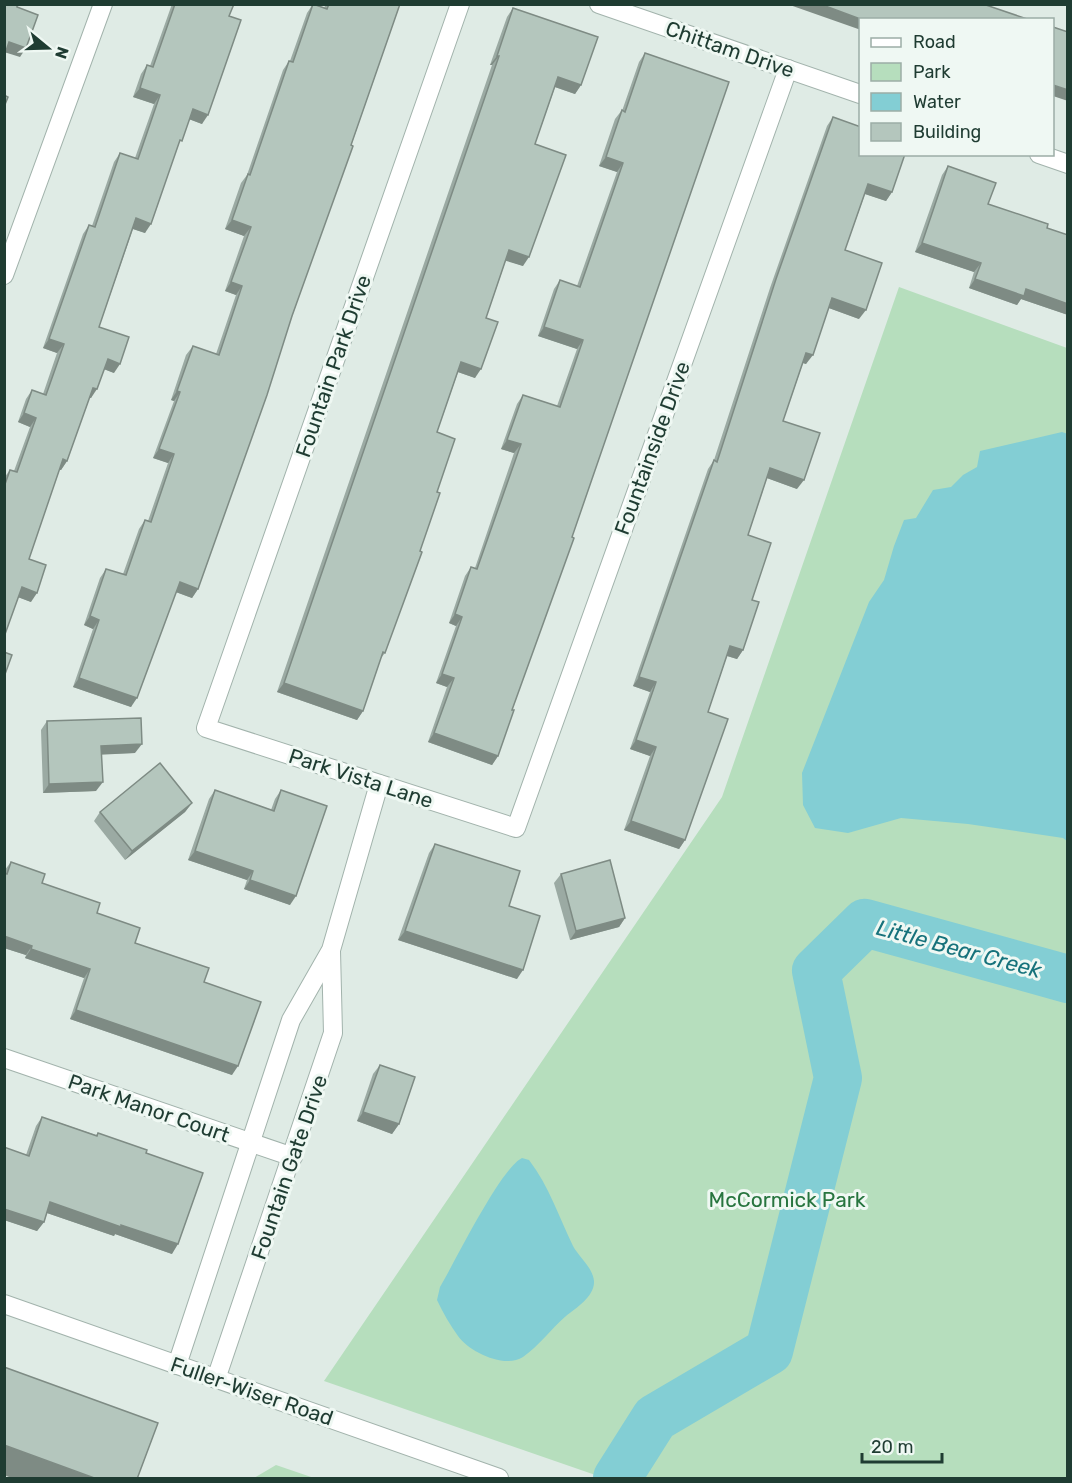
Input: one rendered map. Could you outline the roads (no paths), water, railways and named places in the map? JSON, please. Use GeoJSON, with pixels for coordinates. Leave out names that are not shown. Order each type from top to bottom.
{"type":"FeatureCollection","features":[{"type":"Feature","properties":{"kind":"street"},"geometry":{"type":"LineString","coordinates":[[4,275],[103,4]]}},
{"type":"Feature","properties":{"kind":"street","name":"Fountain Park Drive"},"geometry":{"type":"LineString","coordinates":[[206,728],[460,4]]}},
{"type":"Feature","properties":{"kind":"street","name":"Chittam Drive"},"geometry":{"type":"LineString","coordinates":[[599,4],[859,93]]}},
{"type":"Feature","properties":{"kind":"street","name":"Fountainside Drive"},"geometry":{"type":"LineString","coordinates":[[516,828],[788,69]]}},
{"type":"Feature","properties":{"kind":"street"},"geometry":{"type":"LineString","coordinates":[[1045,156],[1068,164]]}},
{"type":"Feature","properties":{"kind":"street","name":"Park Vista Lane"},"geometry":{"type":"LineString","coordinates":[[206,728],[516,828]]}},
{"type":"Feature","properties":{"kind":"street","name":"Fountain Gate Drive"},"geometry":{"type":"LineString","coordinates":[[177,1365],[291,1020],[331,950],[379,784]]}},
{"type":"Feature","properties":{"kind":"street","name":"Fountain Gate Drive"},"geometry":{"type":"LineString","coordinates":[[216,1379],[293,1157],[333,1033],[331,950]]}},
{"type":"Feature","properties":{"kind":"street","name":"Park Manor Court"},"geometry":{"type":"LineString","coordinates":[[4,1058],[293,1157]]}},
{"type":"Feature","properties":{"kind":"street","name":"Fuller-Wiser Road"},"geometry":{"type":"LineString","coordinates":[[4,1304],[493,1476]]}},
{"type":"Feature","properties":{"kind":"water"},"geometry":{"type":"Polygon","coordinates":[[[1062,432],[1068,434],[1067,841],[1063,838],[968,824],[901,818],[848,833],[815,828],[803,805],[802,773],[869,602],[884,580],[904,520],[916,518],[933,490],[951,487],[963,475],[977,467],[980,451],[1062,432]]]}},
{"type":"Feature","properties":{"kind":"water"},"geometry":{"type":"Polygon","coordinates":[[[522,1158],[529,1160],[542,1180],[573,1246],[588,1267],[594,1281],[588,1297],[534,1348],[523,1357],[507,1361],[488,1357],[463,1342],[449,1323],[437,1300],[440,1287],[478,1217],[502,1179],[522,1158]]]}},
{"type":"Feature","properties":{"kind":"waterway","name":"Little Bear Creek"},"geometry":{"type":"LineString","coordinates":[[617,1478],[655,1418],[769,1351],[838,1078],[816,971],[865,923],[1068,979]]}},
{"type":"Feature","properties":{"kind":"park label","name":"McCormick Park"},"geometry":{"type":"Point","coordinates":[787,1199]}}]}
